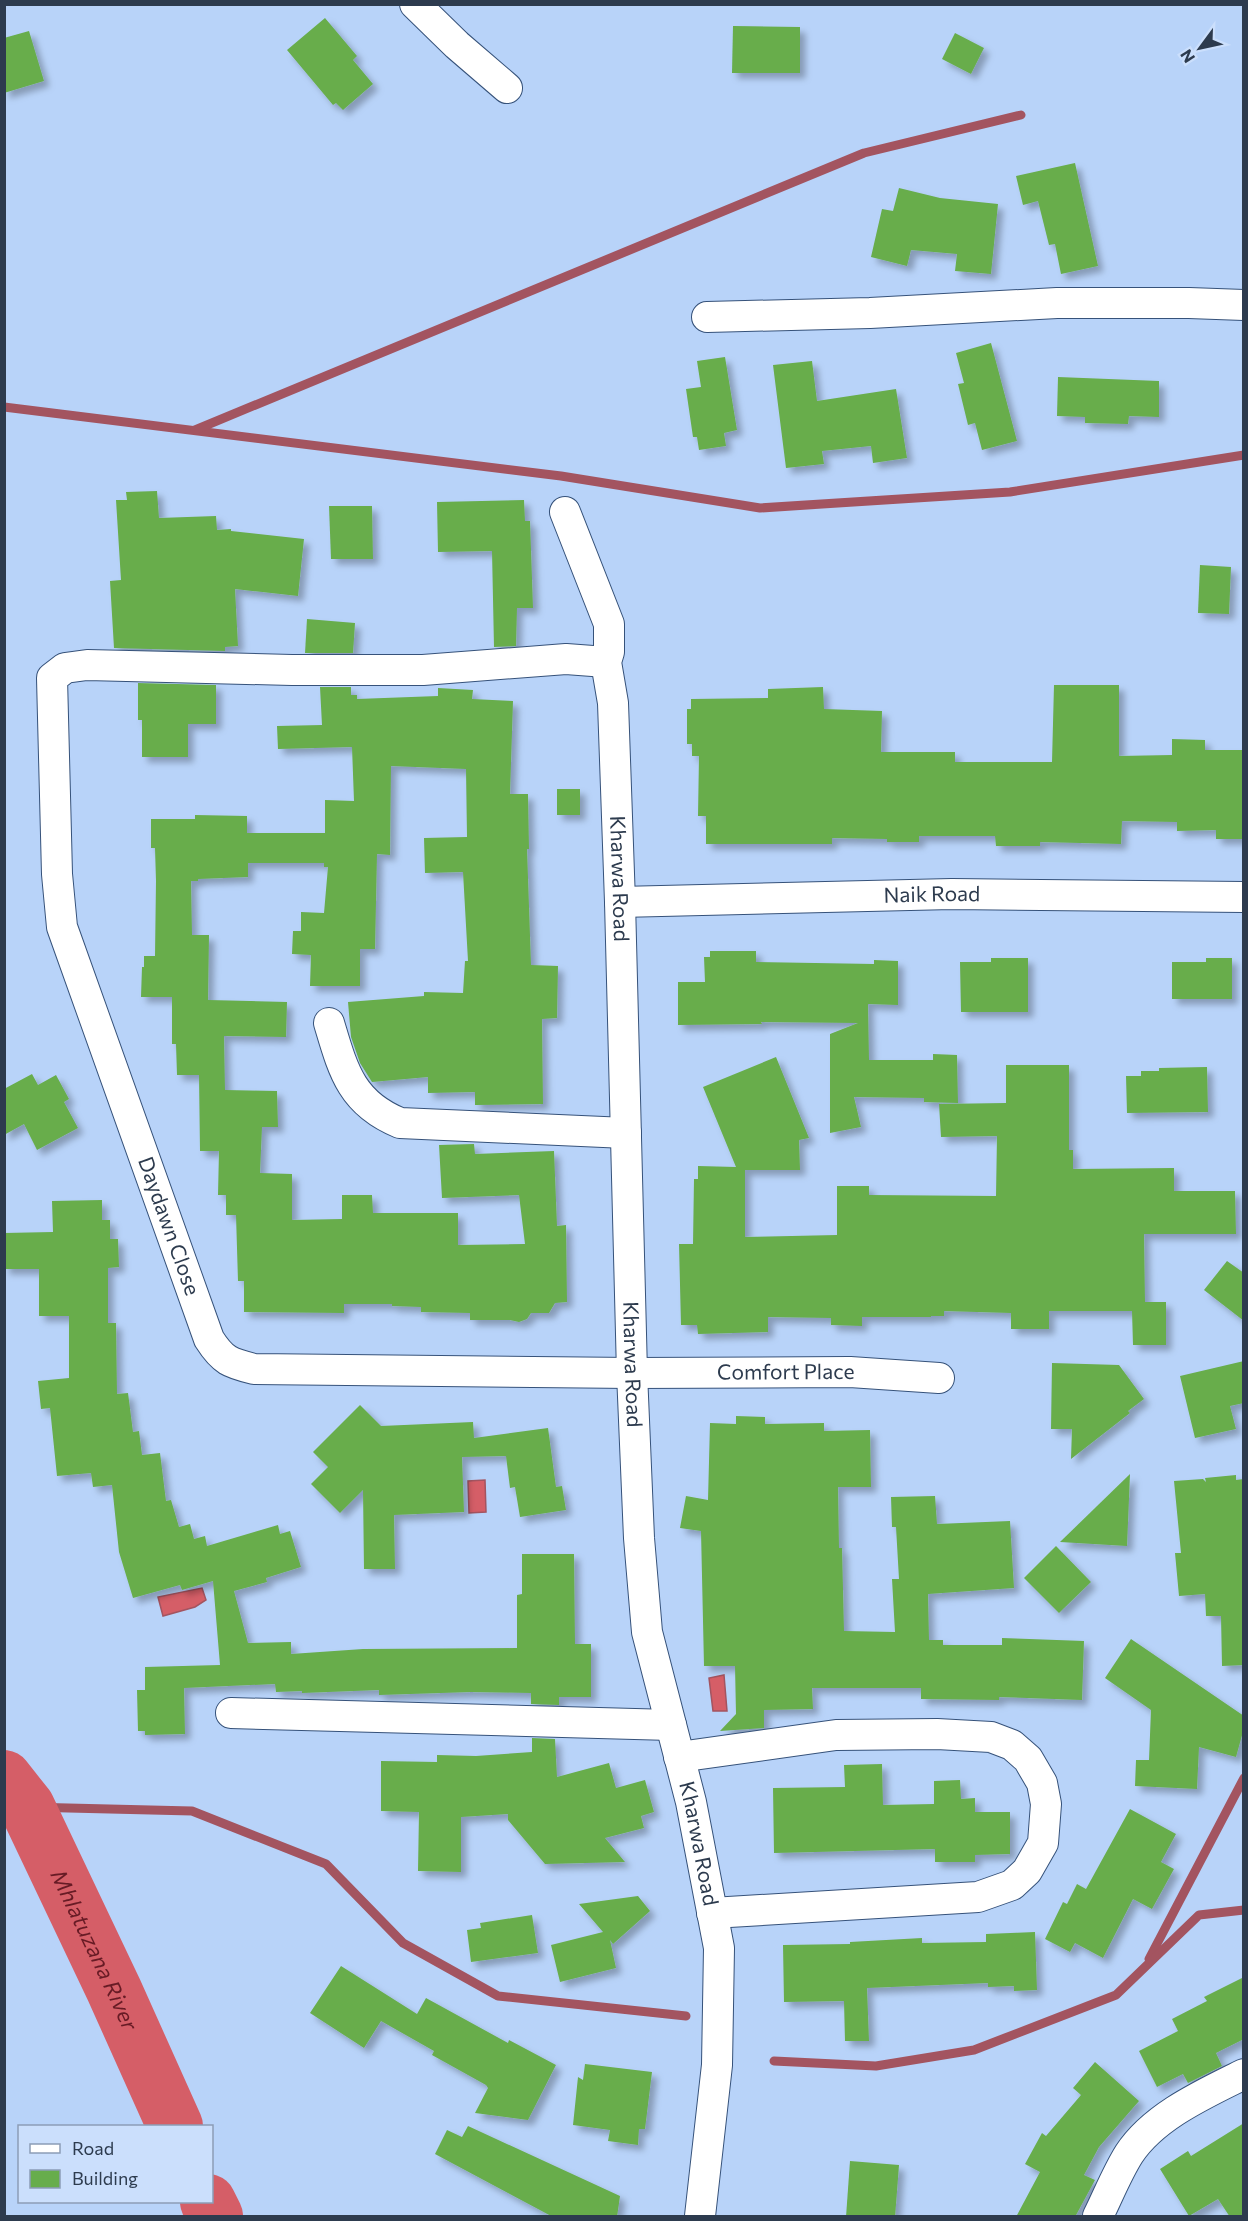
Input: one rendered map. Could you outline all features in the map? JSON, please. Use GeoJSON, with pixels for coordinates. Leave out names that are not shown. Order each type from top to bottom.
{"type":"FeatureCollection","features":[{"type":"Feature","properties":{"kind":"street"},"geometry":{"type":"LineString","coordinates":[[415,4],[457,45],[507,88]]}},
{"type":"Feature","properties":{"kind":"street"},"geometry":{"type":"LineString","coordinates":[[707,317],[870,313],[1057,303],[1244,305]]}},
{"type":"Feature","properties":{"kind":"street","name":"Kharwa Road"},"geometry":{"type":"LineString","coordinates":[[565,512],[609,624],[609,652],[606,662],[613,703],[632,1373],[639,1538],[647,1632],[691,1802],[719,1948],[717,2065],[700,2217]]}},
{"type":"Feature","properties":{"kind":"street","name":"Daydawn Close"},"geometry":{"type":"LineString","coordinates":[[606,662],[566,659],[423,670],[70,666],[52,678],[51,691],[57,874],[62,927],[197,1309],[209,1339],[219,1355],[231,1364],[254,1369],[632,1373]]}},
{"type":"Feature","properties":{"kind":"street","name":"Naik Road"},"geometry":{"type":"LineString","coordinates":[[620,902],[952,894],[1244,897]]}},
{"type":"Feature","properties":{"kind":"street"},"geometry":{"type":"LineString","coordinates":[[329,1023],[349,1081],[360,1097],[380,1115],[400,1123],[626,1133]]}},
{"type":"Feature","properties":{"kind":"street","name":"Comfort Place"},"geometry":{"type":"LineString","coordinates":[[632,1373],[850,1372],[939,1378]]}},
{"type":"Feature","properties":{"kind":"street"},"geometry":{"type":"LineString","coordinates":[[231,1713],[671,1725]]}},
{"type":"Feature","properties":{"kind":"street"},"geometry":{"type":"LineString","coordinates":[[679,1757],[836,1735],[937,1734],[991,1737],[1012,1745],[1028,1759],[1042,1783],[1046,1804],[1043,1843],[1027,1871],[1012,1885],[994,1893],[978,1897],[712,1913]]}},
{"type":"Feature","properties":{"kind":"street"},"geometry":{"type":"LineString","coordinates":[[1098,2217],[1129,2154],[1145,2135],[1175,2111],[1244,2074]]}},
{"type":"Feature","properties":{"kind":"shaded area"},"geometry":{"type":"Polygon","coordinates":[[[485,1480],[486,1512],[469,1513],[468,1481],[485,1480]]]}},
{"type":"Feature","properties":{"kind":"shaded area"},"geometry":{"type":"Polygon","coordinates":[[[202,1588],[206,1600],[195,1607],[163,1616],[158,1597],[202,1588]]]}},
{"type":"Feature","properties":{"kind":"shaded area"},"geometry":{"type":"Polygon","coordinates":[[[724,1675],[727,1711],[713,1711],[709,1678],[724,1675]]]}},
{"type":"Feature","properties":{"kind":"building"},"geometry":{"type":"Polygon","coordinates":[[[325,18],[357,56],[353,60],[373,84],[343,110],[336,103],[333,105],[287,50],[325,18]]]}},
{"type":"Feature","properties":{"kind":"building"},"geometry":{"type":"Polygon","coordinates":[[[733,26],[800,27],[800,73],[732,73],[733,26]]]}},
{"type":"Feature","properties":{"kind":"building"},"geometry":{"type":"Polygon","coordinates":[[[29,31],[44,81],[4,93],[4,38],[29,31]]]}},
{"type":"Feature","properties":{"kind":"building"},"geometry":{"type":"Polygon","coordinates":[[[955,33],[984,48],[971,74],[942,59],[955,33]]]}},
{"type":"Feature","properties":{"kind":"building"},"geometry":{"type":"Polygon","coordinates":[[[1075,163],[1098,266],[1061,274],[1055,244],[1049,245],[1038,201],[1023,205],[1016,176],[1075,163]]]}},
{"type":"Feature","properties":{"kind":"building"},"geometry":{"type":"Polygon","coordinates":[[[899,188],[940,198],[998,204],[991,274],[955,271],[957,254],[911,250],[907,266],[871,257],[882,209],[893,211],[899,188]]]}},
{"type":"Feature","properties":{"kind":"building"},"geometry":{"type":"Polygon","coordinates":[[[991,343],[1017,441],[982,450],[975,423],[968,425],[958,384],[964,383],[956,353],[991,343]]]}},
{"type":"Feature","properties":{"kind":"building"},"geometry":{"type":"Polygon","coordinates":[[[725,357],[737,430],[724,433],[726,446],[699,450],[697,437],[693,437],[686,389],[701,387],[697,361],[725,357]]]}},
{"type":"Feature","properties":{"kind":"building"},"geometry":{"type":"Polygon","coordinates":[[[812,361],[817,401],[896,389],[907,458],[873,463],[871,446],[822,451],[824,464],[786,468],[773,365],[812,361]]]}},
{"type":"Feature","properties":{"kind":"building"},"geometry":{"type":"Polygon","coordinates":[[[1058,377],[1159,381],[1159,417],[1129,416],[1128,424],[1085,423],[1085,417],[1057,416],[1058,377]]]}},
{"type":"Feature","properties":{"kind":"building"},"geometry":{"type":"Polygon","coordinates":[[[157,491],[159,518],[216,516],[217,530],[231,529],[231,531],[304,539],[298,596],[235,589],[238,646],[225,647],[225,651],[114,648],[110,581],[121,580],[116,500],[127,500],[126,492],[157,491]]]}},
{"type":"Feature","properties":{"kind":"building"},"geometry":{"type":"Polygon","coordinates":[[[524,500],[525,521],[530,521],[533,608],[517,608],[516,646],[494,647],[492,551],[438,552],[437,502],[524,500]]]}},
{"type":"Feature","properties":{"kind":"building"},"geometry":{"type":"Polygon","coordinates":[[[329,506],[372,506],[373,559],[331,559],[329,506]]]}},
{"type":"Feature","properties":{"kind":"building"},"geometry":{"type":"Polygon","coordinates":[[[1200,565],[1231,567],[1229,614],[1198,613],[1200,565]]]}},
{"type":"Feature","properties":{"kind":"building"},"geometry":{"type":"Polygon","coordinates":[[[307,619],[355,623],[353,653],[305,653],[307,619]]]}},
{"type":"Feature","properties":{"kind":"building"},"geometry":{"type":"Polygon","coordinates":[[[138,683],[216,685],[216,724],[188,724],[188,757],[142,757],[142,720],[138,720],[138,683]]]}},
{"type":"Feature","properties":{"kind":"building"},"geometry":{"type":"Polygon","coordinates":[[[1054,685],[1119,685],[1119,756],[1172,755],[1172,739],[1205,740],[1205,750],[1244,750],[1244,839],[1216,839],[1216,830],[1177,831],[1177,822],[1122,821],[1121,844],[1040,842],[1040,846],[996,846],[995,836],[919,836],[919,842],[832,838],[832,844],[706,844],[706,816],[698,816],[699,756],[692,756],[692,744],[687,744],[687,709],[691,709],[691,699],[768,698],[768,689],[823,687],[824,709],[882,711],[881,752],[955,752],[955,762],[1052,762],[1054,685]]]}},
{"type":"Feature","properties":{"kind":"building"},"geometry":{"type":"Polygon","coordinates":[[[320,687],[351,687],[351,695],[357,695],[357,699],[438,696],[438,688],[473,690],[472,699],[513,701],[510,794],[528,794],[529,849],[527,849],[531,965],[558,966],[557,1018],[542,1019],[543,1104],[475,1105],[475,1092],[428,1093],[428,1077],[372,1082],[360,1063],[351,1037],[348,1002],[424,996],[424,992],[463,993],[465,961],[468,961],[463,872],[425,873],[424,838],[467,837],[466,769],[391,766],[390,855],[377,854],[375,949],[360,949],[360,986],[310,986],[311,955],[292,954],[293,931],[301,931],[301,912],[324,913],[328,867],[324,867],[324,863],[248,863],[248,877],[191,881],[192,935],[209,935],[208,1000],[287,1002],[286,1037],[224,1036],[225,1090],[277,1091],[278,1127],[262,1127],[260,1173],[292,1174],[292,1220],[342,1219],[342,1195],[372,1195],[373,1213],[458,1213],[458,1245],[525,1244],[519,1195],[442,1198],[439,1145],[474,1144],[475,1154],[554,1151],[557,1226],[566,1225],[567,1302],[555,1303],[549,1313],[531,1313],[527,1319],[519,1322],[470,1320],[470,1313],[421,1312],[421,1307],[392,1306],[392,1304],[344,1304],[344,1313],[244,1312],[244,1281],[238,1281],[236,1215],[226,1215],[226,1195],[218,1195],[219,1151],[200,1151],[199,1075],[177,1075],[176,1044],[172,1044],[172,997],[141,997],[144,956],[155,956],[156,881],[155,848],[151,848],[151,819],[195,819],[195,815],[247,816],[247,833],[325,833],[325,800],[354,801],[352,747],[278,749],[277,726],[322,725],[320,687]]]}},
{"type":"Feature","properties":{"kind":"building"},"geometry":{"type":"Polygon","coordinates":[[[557,789],[580,789],[580,815],[557,815],[557,789]]]}},
{"type":"Feature","properties":{"kind":"building"},"geometry":{"type":"Polygon","coordinates":[[[710,951],[756,951],[756,962],[874,964],[874,960],[898,961],[898,1005],[868,1004],[869,1060],[933,1060],[933,1054],[957,1055],[958,1103],[924,1102],[924,1098],[854,1097],[861,1127],[830,1133],[830,1034],[858,1023],[761,1022],[762,1024],[678,1025],[678,982],[705,982],[704,957],[710,957],[710,951]]]}},
{"type":"Feature","properties":{"kind":"building"},"geometry":{"type":"Polygon","coordinates":[[[991,958],[1028,958],[1028,1012],[961,1012],[960,962],[991,962],[991,958]]]}},
{"type":"Feature","properties":{"kind":"building"},"geometry":{"type":"Polygon","coordinates":[[[1206,958],[1232,958],[1232,999],[1172,999],[1172,962],[1206,962],[1206,958]]]}},
{"type":"Feature","properties":{"kind":"building"},"geometry":{"type":"Polygon","coordinates":[[[776,1057],[809,1138],[799,1140],[800,1170],[745,1170],[745,1237],[837,1235],[837,1186],[869,1186],[869,1195],[996,1196],[997,1136],[941,1137],[939,1104],[1006,1103],[1006,1065],[1069,1065],[1069,1150],[1073,1150],[1073,1169],[1174,1168],[1174,1191],[1235,1191],[1236,1234],[1144,1234],[1145,1302],[1166,1302],[1166,1345],[1133,1345],[1132,1311],[1049,1311],[1049,1329],[1011,1329],[1011,1313],[944,1311],[944,1316],[931,1317],[862,1317],[862,1326],[831,1325],[831,1318],[768,1317],[768,1332],[698,1334],[697,1325],[681,1325],[679,1244],[693,1244],[694,1179],[698,1179],[698,1166],[736,1167],[703,1087],[776,1057]]]}},
{"type":"Feature","properties":{"kind":"building"},"geometry":{"type":"Polygon","coordinates":[[[1207,1067],[1208,1112],[1127,1113],[1126,1076],[1141,1076],[1141,1071],[1159,1071],[1159,1068],[1207,1067]]]}},
{"type":"Feature","properties":{"kind":"building"},"geometry":{"type":"Polygon","coordinates":[[[32,1074],[38,1085],[56,1075],[69,1099],[64,1102],[78,1128],[37,1150],[24,1124],[4,1135],[4,1089],[32,1074]]]}},
{"type":"Feature","properties":{"kind":"building"},"geometry":{"type":"Polygon","coordinates":[[[102,1200],[102,1220],[110,1220],[110,1239],[118,1239],[119,1267],[108,1268],[108,1323],[116,1323],[117,1394],[128,1393],[133,1432],[139,1431],[142,1455],[160,1453],[166,1501],[171,1500],[179,1527],[190,1524],[194,1539],[205,1536],[207,1546],[278,1525],[280,1534],[290,1531],[301,1567],[266,1578],[267,1582],[234,1591],[248,1643],[291,1642],[291,1654],[363,1649],[517,1648],[517,1595],[522,1594],[522,1554],[574,1554],[575,1644],[591,1644],[591,1697],[559,1697],[559,1705],[531,1704],[531,1693],[379,1695],[379,1690],[302,1693],[302,1691],[276,1692],[275,1684],[184,1688],[185,1734],[145,1735],[145,1731],[138,1731],[137,1690],[145,1690],[145,1667],[220,1665],[213,1581],[182,1590],[180,1585],[133,1598],[119,1552],[112,1485],[93,1487],[91,1473],[57,1476],[50,1408],[41,1409],[38,1381],[69,1378],[69,1316],[39,1316],[39,1269],[4,1269],[4,1233],[53,1232],[52,1201],[102,1200]]]}},
{"type":"Feature","properties":{"kind":"building"},"geometry":{"type":"Polygon","coordinates":[[[1227,1261],[1244,1273],[1244,1321],[1204,1290],[1227,1261]]]}},
{"type":"Feature","properties":{"kind":"building"},"geometry":{"type":"Polygon","coordinates":[[[1244,1361],[1244,1403],[1230,1406],[1236,1429],[1195,1438],[1180,1376],[1244,1361]]]}},
{"type":"Feature","properties":{"kind":"building"},"geometry":{"type":"Polygon","coordinates":[[[1052,1363],[1119,1365],[1144,1399],[1128,1411],[1130,1413],[1071,1459],[1072,1429],[1051,1429],[1052,1363]]]}},
{"type":"Feature","properties":{"kind":"building"},"geometry":{"type":"Polygon","coordinates":[[[360,1405],[381,1426],[473,1422],[474,1438],[548,1428],[556,1487],[562,1486],[566,1510],[520,1517],[515,1487],[510,1488],[506,1456],[462,1457],[464,1512],[394,1515],[395,1569],[364,1569],[363,1490],[340,1513],[311,1484],[328,1467],[313,1452],[360,1405]]]}},
{"type":"Feature","properties":{"kind":"building"},"geometry":{"type":"Polygon","coordinates":[[[736,1416],[765,1417],[765,1424],[824,1423],[824,1431],[870,1430],[871,1487],[838,1487],[844,1631],[895,1632],[892,1579],[899,1579],[896,1527],[892,1527],[891,1497],[935,1496],[937,1524],[1010,1521],[1014,1588],[928,1594],[929,1640],[943,1640],[943,1645],[1002,1645],[1002,1638],[1084,1641],[1082,1700],[999,1697],[999,1700],[921,1699],[921,1688],[812,1688],[813,1709],[764,1710],[764,1728],[720,1731],[736,1714],[735,1666],[704,1666],[701,1531],[680,1528],[686,1496],[708,1500],[710,1423],[736,1424],[736,1416]]]}},
{"type":"Feature","properties":{"kind":"building"},"geometry":{"type":"Polygon","coordinates":[[[1130,1474],[1127,1546],[1060,1542],[1130,1474]]]}},
{"type":"Feature","properties":{"kind":"building"},"geometry":{"type":"Polygon","coordinates":[[[1236,1475],[1236,1480],[1244,1479],[1244,1665],[1222,1666],[1221,1616],[1206,1616],[1205,1594],[1179,1596],[1175,1553],[1181,1553],[1174,1481],[1203,1479],[1206,1482],[1205,1478],[1236,1475]]]}},
{"type":"Feature","properties":{"kind":"building"},"geometry":{"type":"Polygon","coordinates":[[[1056,1546],[1091,1582],[1059,1613],[1024,1578],[1056,1546]]]}},
{"type":"Feature","properties":{"kind":"building"},"geometry":{"type":"Polygon","coordinates":[[[1131,1639],[1244,1716],[1244,1728],[1236,1757],[1199,1747],[1197,1789],[1135,1786],[1136,1760],[1149,1760],[1151,1710],[1105,1678],[1131,1639]]]}},
{"type":"Feature","properties":{"kind":"building"},"geometry":{"type":"Polygon","coordinates":[[[532,1738],[555,1739],[557,1777],[609,1763],[616,1788],[645,1780],[654,1812],[641,1816],[644,1828],[605,1838],[625,1862],[545,1864],[508,1820],[508,1814],[461,1817],[461,1872],[418,1871],[419,1812],[381,1811],[381,1761],[437,1762],[437,1755],[476,1756],[532,1752],[532,1738]]]}},
{"type":"Feature","properties":{"kind":"building"},"geometry":{"type":"Polygon","coordinates":[[[882,1764],[883,1805],[934,1804],[934,1781],[960,1780],[961,1799],[975,1798],[975,1812],[1010,1812],[1010,1854],[975,1855],[975,1862],[935,1862],[935,1849],[774,1853],[773,1788],[845,1787],[844,1765],[882,1764]]]}},
{"type":"Feature","properties":{"kind":"building"},"geometry":{"type":"Polygon","coordinates":[[[1130,1809],[1176,1834],[1161,1862],[1174,1869],[1152,1909],[1133,1899],[1103,1958],[1075,1943],[1070,1952],[1045,1939],[1063,1902],[1067,1904],[1077,1884],[1086,1889],[1130,1809]]]}},
{"type":"Feature","properties":{"kind":"building"},"geometry":{"type":"Polygon","coordinates":[[[638,1896],[650,1911],[613,1944],[610,1940],[616,1968],[560,1982],[551,1945],[603,1932],[579,1904],[638,1896]]]}},
{"type":"Feature","properties":{"kind":"building"},"geometry":{"type":"Polygon","coordinates":[[[532,1915],[538,1953],[471,1962],[467,1930],[481,1928],[480,1923],[532,1915]]]}},
{"type":"Feature","properties":{"kind":"building"},"geometry":{"type":"Polygon","coordinates":[[[1035,1932],[1037,1990],[1014,1991],[1014,1986],[988,1987],[988,1983],[867,1988],[869,2041],[845,2041],[844,2001],[784,2002],[783,1945],[850,1944],[850,1942],[922,1938],[922,1943],[986,1942],[986,1934],[1035,1932]]]}},
{"type":"Feature","properties":{"kind":"building"},"geometry":{"type":"Polygon","coordinates":[[[341,1966],[417,2014],[426,1998],[508,2043],[509,2040],[556,2065],[528,2120],[475,2113],[488,2088],[486,2085],[432,2055],[434,2051],[381,2021],[364,2048],[310,2013],[341,1966]]]}},
{"type":"Feature","properties":{"kind":"building"},"geometry":{"type":"Polygon","coordinates":[[[1244,1977],[1244,2039],[1216,2053],[1222,2066],[1188,2083],[1183,2074],[1157,2087],[1139,2051],[1178,2031],[1172,2019],[1207,2001],[1204,1997],[1244,1977]]]}},
{"type":"Feature","properties":{"kind":"building"},"geometry":{"type":"Polygon","coordinates":[[[1095,2062],[1139,2101],[1099,2147],[1084,2175],[1095,2180],[1075,2217],[1016,2217],[1040,2172],[1025,2164],[1042,2133],[1046,2136],[1081,2095],[1073,2088],[1095,2062]]]}},
{"type":"Feature","properties":{"kind":"building"},"geometry":{"type":"Polygon","coordinates":[[[585,2064],[652,2072],[645,2129],[639,2129],[638,2145],[608,2141],[610,2130],[573,2125],[578,2077],[583,2080],[585,2064]]]}},
{"type":"Feature","properties":{"kind":"building"},"geometry":{"type":"Polygon","coordinates":[[[1244,2123],[1244,2217],[1230,2217],[1218,2199],[1189,2216],[1160,2169],[1188,2151],[1191,2156],[1244,2123]]]}},
{"type":"Feature","properties":{"kind":"building"},"geometry":{"type":"Polygon","coordinates":[[[468,2126],[620,2196],[617,2217],[553,2217],[435,2154],[447,2130],[462,2137],[468,2126]]]}},
{"type":"Feature","properties":{"kind":"building"},"geometry":{"type":"Polygon","coordinates":[[[850,2161],[899,2165],[895,2217],[846,2217],[850,2161]]]}},
{"type":"Feature","properties":{"kind":"waterway"},"geometry":{"type":"LineString","coordinates":[[195,430],[864,153],[1021,115]]}},
{"type":"Feature","properties":{"kind":"waterway"},"geometry":{"type":"LineString","coordinates":[[4,407],[561,476],[760,508],[1010,492],[1244,455]]}},
{"type":"Feature","properties":{"kind":"waterway","name":"Mhlatuzana River"},"geometry":{"type":"LineString","coordinates":[[4,1778],[27,1807],[114,1990],[175,2125]]}},
{"type":"Feature","properties":{"kind":"waterway"},"geometry":{"type":"LineString","coordinates":[[1149,1959],[1244,1778]]}},
{"type":"Feature","properties":{"kind":"waterway"},"geometry":{"type":"LineString","coordinates":[[27,1807],[192,1811],[326,1864],[403,1943],[498,1996],[686,2016]]}},
{"type":"Feature","properties":{"kind":"waterway"},"geometry":{"type":"LineString","coordinates":[[774,2061],[876,2066],[974,2050],[1116,1995],[1199,1915],[1244,1910]]}},
{"type":"Feature","properties":{"kind":"waterway","name":"Mhlatuzana River"},"geometry":{"type":"LineString","coordinates":[[208,2203],[215,2216]]}}]}
